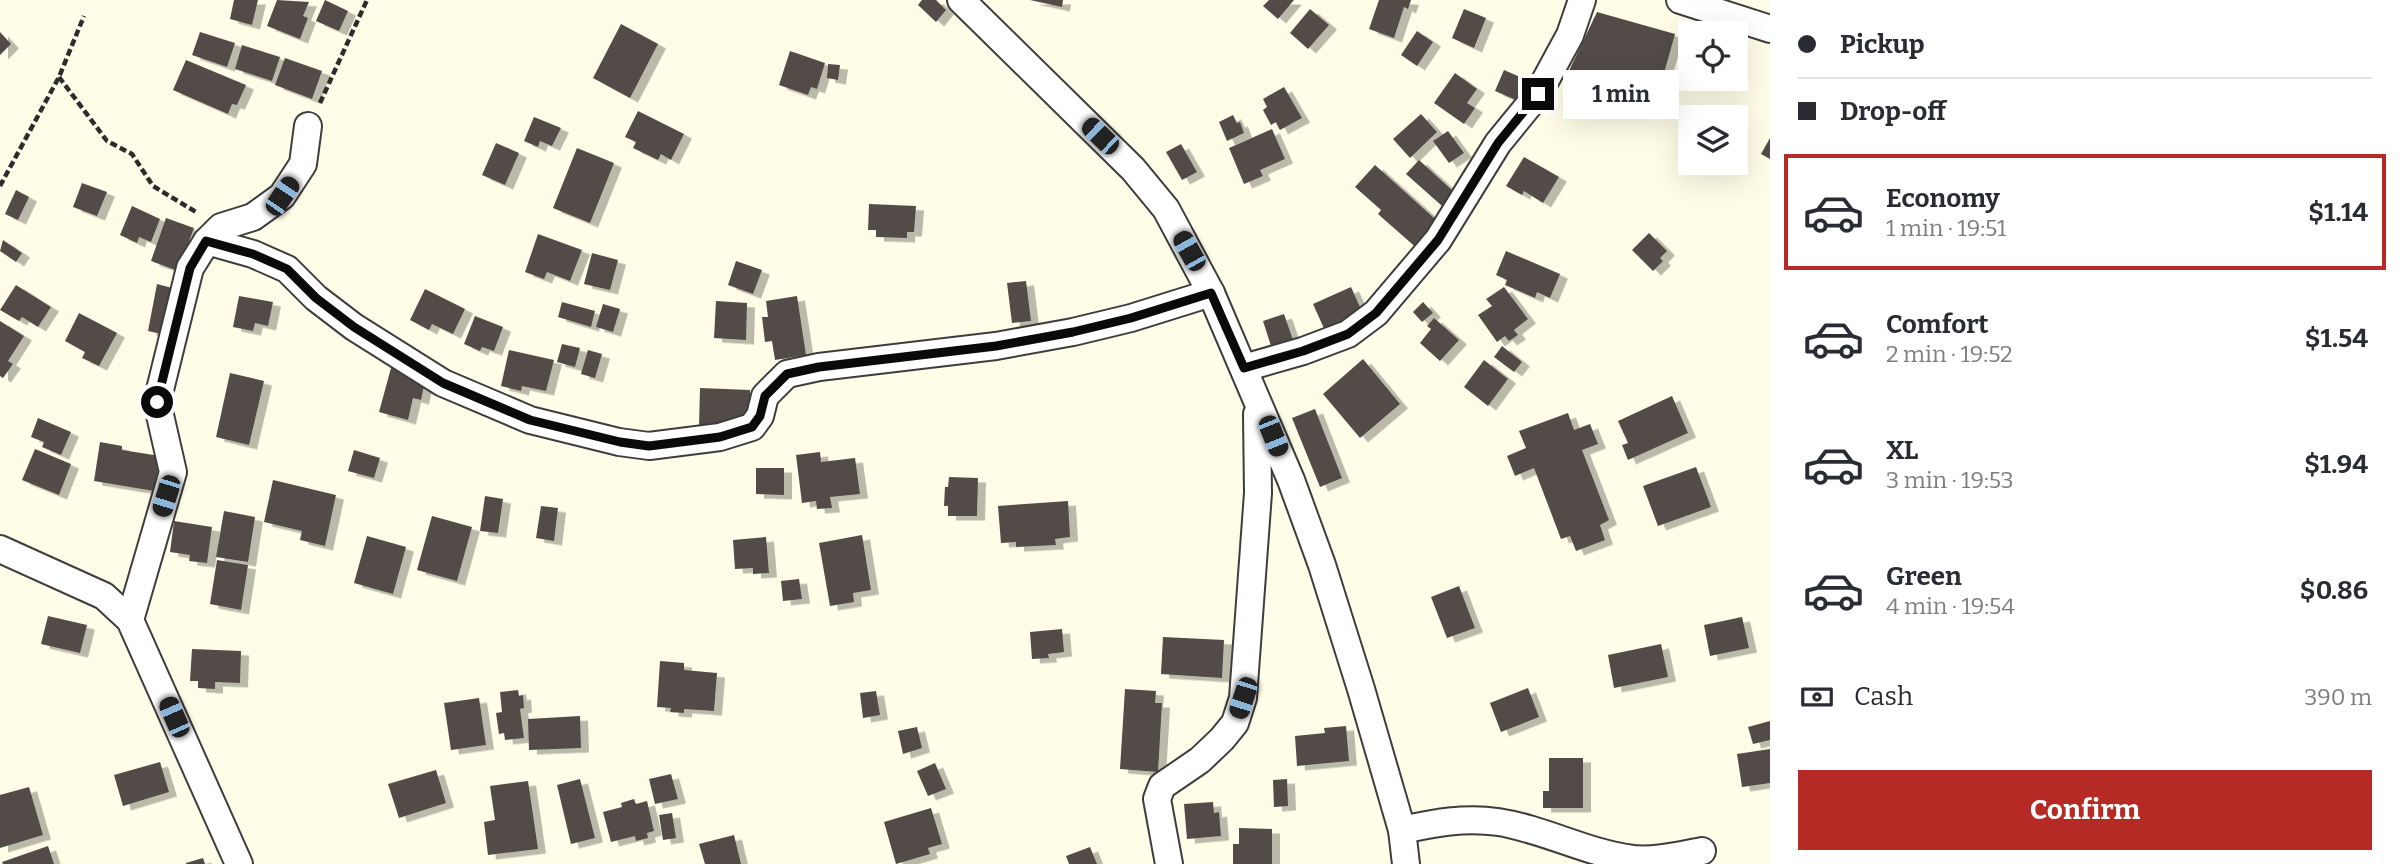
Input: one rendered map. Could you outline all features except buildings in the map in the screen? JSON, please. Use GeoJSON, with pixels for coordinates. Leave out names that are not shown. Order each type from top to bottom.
{"type":"FeatureCollection","features":[{"type":"Feature","properties":{"kind":"street"},"geometry":{"type":"LineString","coordinates":[[961,0],[1133,169],[1166,209],[1211,293],[1255,393],[1322,565],[1402,831],[1406,864]]}},
{"type":"Feature","properties":{"kind":"street"},"geometry":{"type":"LineString","coordinates":[[1244,368],[1303,351],[1348,334],[1376,313],[1438,240],[1498,143],[1538,94],[1570,34],[1582,0]]}},
{"type":"Feature","properties":{"kind":"street"},"geometry":{"type":"LineString","coordinates":[[1680,0],[1770,29]]}},
{"type":"Feature","properties":{"kind":"street"},"geometry":{"type":"LineString","coordinates":[[130,620],[173,472],[157,402],[190,268],[214,234],[253,217],[282,196],[303,164],[309,126]]}},
{"type":"Feature","properties":{"kind":"street"},"geometry":{"type":"LineString","coordinates":[[214,234],[287,269],[316,298],[354,327],[443,383],[530,420],[620,442],[649,446],[720,437],[752,427],[760,416],[765,396],[787,374],[819,367],[996,346],[1073,332],[1131,318],[1211,293]]}},
{"type":"Feature","properties":{"kind":"street"},"geometry":{"type":"LineString","coordinates":[[1169,864],[1157,799],[1162,786],[1200,760],[1222,739],[1235,723],[1243,698],[1258,493],[1259,443],[1255,393]]}},
{"type":"Feature","properties":{"kind":"street"},"geometry":{"type":"LineString","coordinates":[[0,549],[104,596],[130,620],[239,864]]}},
{"type":"Feature","properties":{"kind":"street"},"geometry":{"type":"LineString","coordinates":[[1402,831],[1437,822],[1471,820],[1500,822],[1611,855],[1634,859],[1659,859],[1702,851]]}},
{"type":"Feature","properties":{"kind":"path"},"geometry":{"type":"LineString","coordinates":[[309,126],[367,0]]}},
{"type":"Feature","properties":{"kind":"path"},"geometry":{"type":"LineString","coordinates":[[0,186],[59,77],[84,16]]}},
{"type":"Feature","properties":{"kind":"path"},"geometry":{"type":"LineString","coordinates":[[59,77],[107,141],[132,155],[153,186],[214,234]]}},
{"type":"Feature","properties":{"kind":"route"},"geometry":{"type":"LineString","coordinates":[[157,402],[190,268],[206,241],[253,254],[287,269],[316,298],[354,327],[443,383],[530,420],[620,442],[649,446],[720,437],[752,427],[760,416],[765,396],[787,374],[819,367],[996,346],[1073,332],[1131,318],[1211,293],[1244,368],[1303,351],[1348,334],[1376,313],[1438,240],[1498,143],[1538,94]]}}]}
